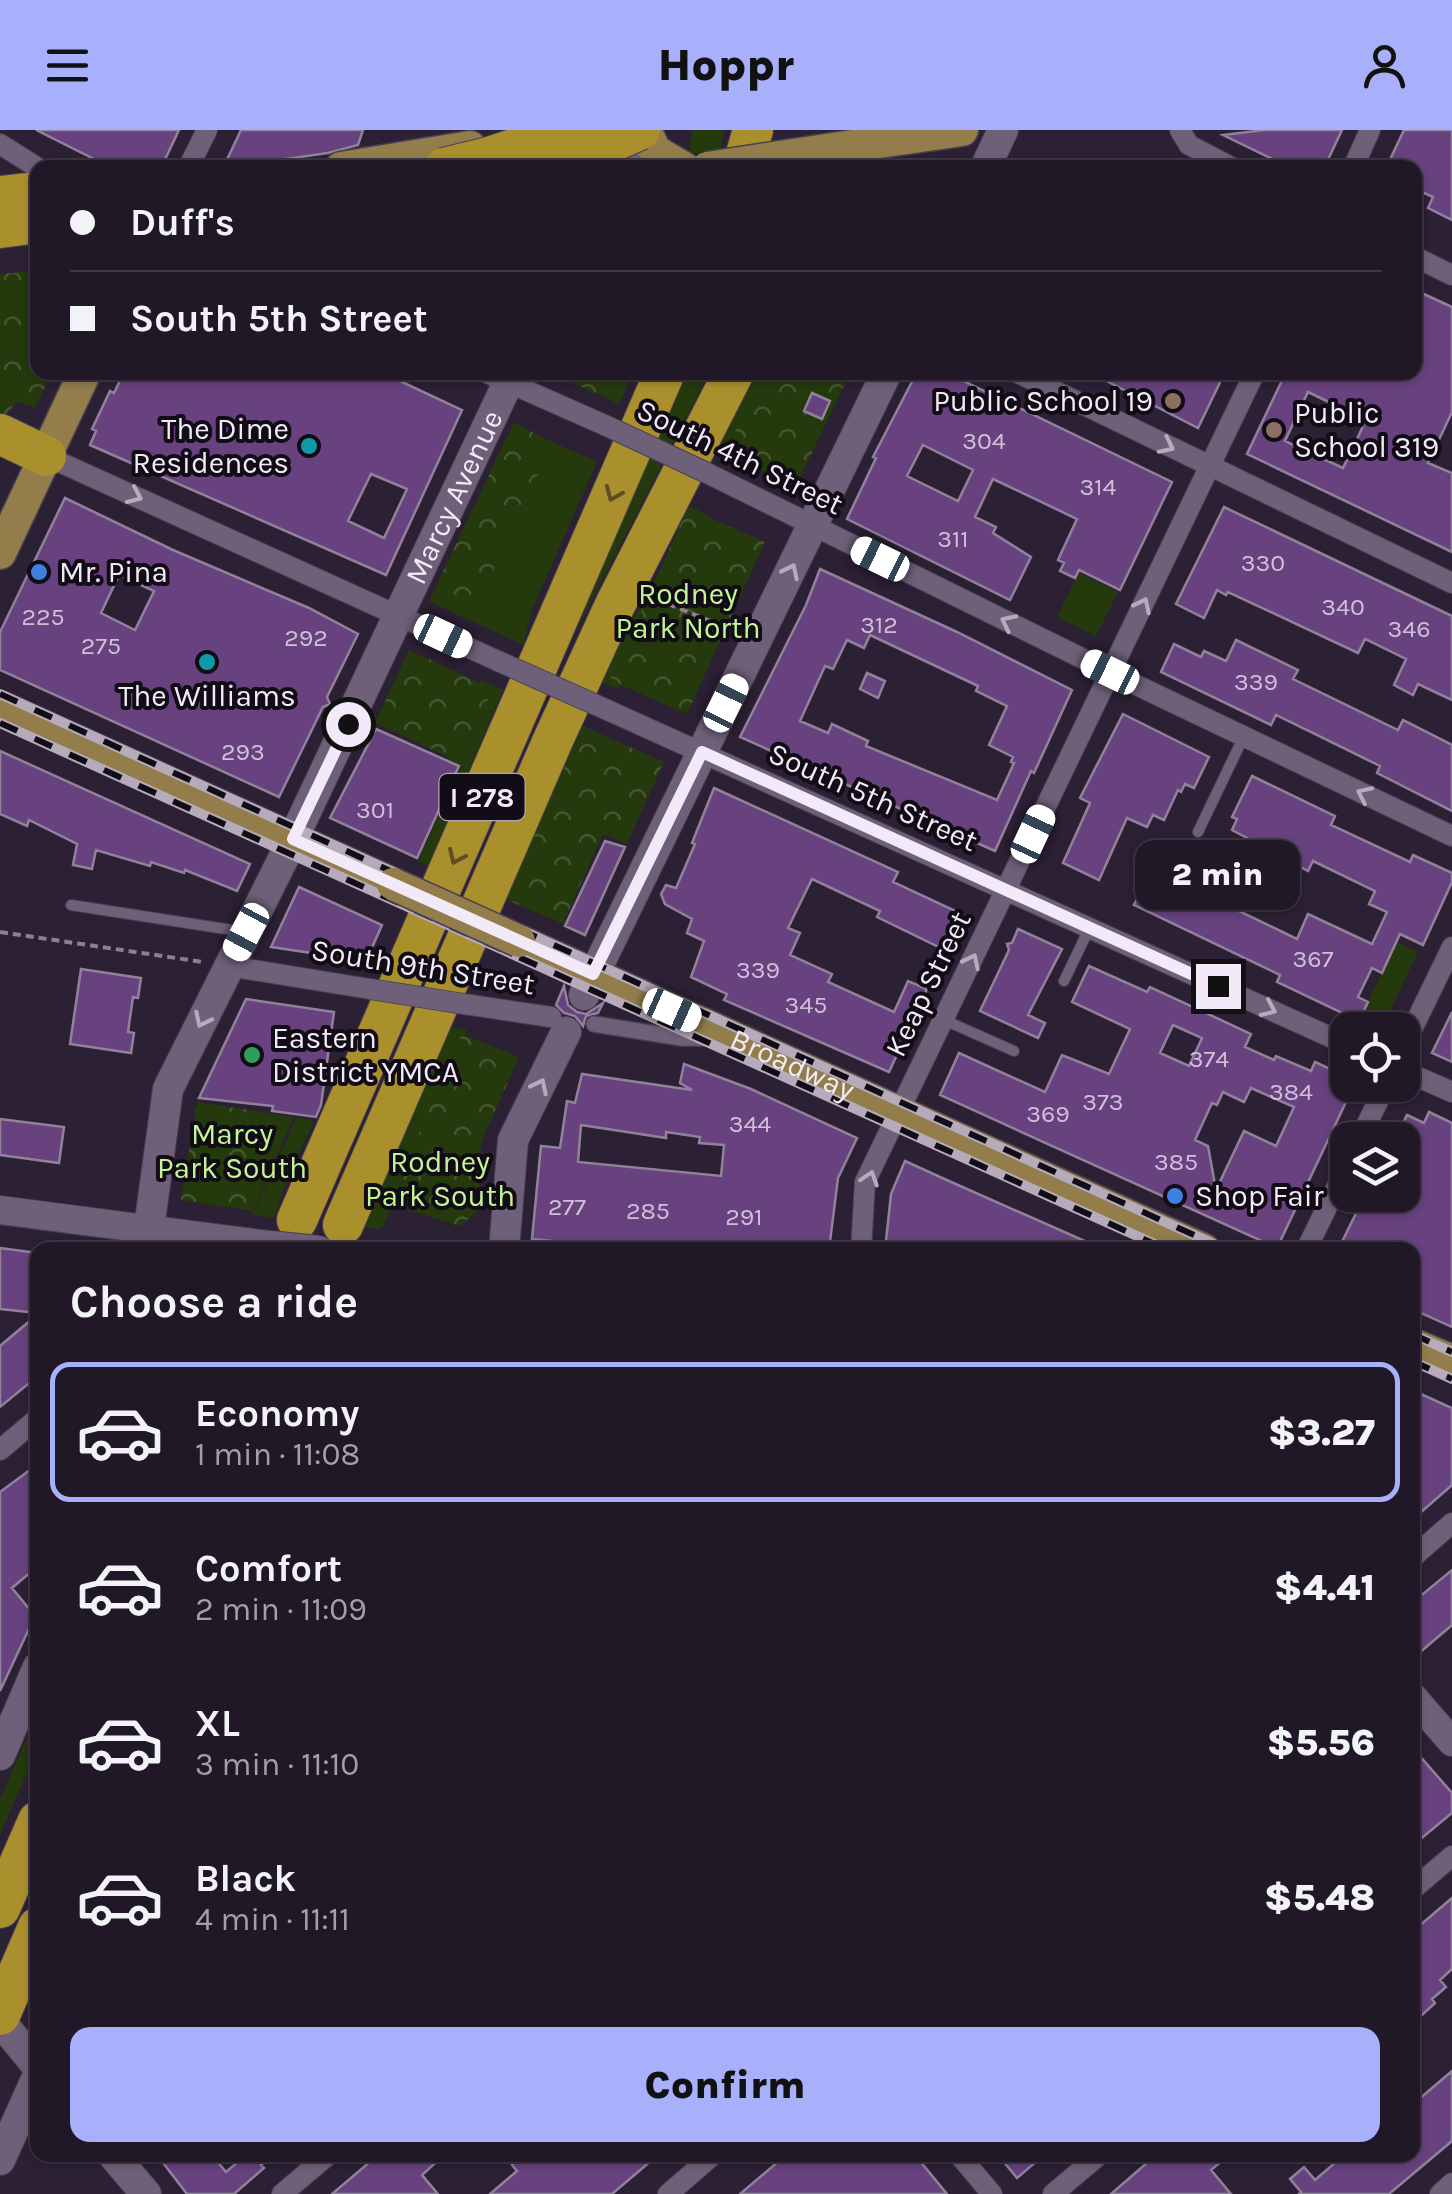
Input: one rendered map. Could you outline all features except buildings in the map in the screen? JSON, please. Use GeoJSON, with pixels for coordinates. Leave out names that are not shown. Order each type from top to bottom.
{"type":"FeatureCollection","features":[{"type":"Feature","properties":{"kind":"highway"},"geometry":{"type":"LineString","coordinates":[[476,160],[571,130]]}},
{"type":"Feature","properties":{"kind":"highway"},"geometry":{"type":"LineString","coordinates":[[570,160],[638,130]]}},
{"type":"Feature","properties":{"kind":"highway"},"geometry":{"type":"LineString","coordinates":[[744,160],[753,130]]}},
{"type":"Feature","properties":{"kind":"highway"},"geometry":{"type":"LineString","coordinates":[[845,160],[865,137]]}},
{"type":"Feature","properties":{"kind":"highway","name":"I 278"},"geometry":{"type":"LineString","coordinates":[[320,1232],[662,380]]}},
{"type":"Feature","properties":{"kind":"highway","name":"I 278"},"geometry":{"type":"LineString","coordinates":[[320,1232],[615,605],[730,380]]}},
{"type":"Feature","properties":{"kind":"highway"},"geometry":{"type":"LineString","coordinates":[[0,434],[46,456]]}},
{"type":"Feature","properties":{"kind":"highway"},"geometry":{"type":"LineString","coordinates":[[0,1908],[30,1840]]}},
{"type":"Feature","properties":{"kind":"highway"},"geometry":{"type":"LineString","coordinates":[[15,2037],[30,1965]]}},
{"type":"Feature","properties":{"kind":"main road"},"geometry":{"type":"LineString","coordinates":[[617,160],[638,130]]}},
{"type":"Feature","properties":{"kind":"main road"},"geometry":{"type":"LineString","coordinates":[[638,130],[638,160]]}},
{"type":"Feature","properties":{"kind":"main road"},"geometry":{"type":"LineString","coordinates":[[638,130],[655,151],[670,160]]}},
{"type":"Feature","properties":{"kind":"main road"},"geometry":{"type":"LineString","coordinates":[[748,160],[865,137],[962,130]]}},
{"type":"Feature","properties":{"kind":"main road"},"geometry":{"type":"LineString","coordinates":[[990,160],[1003,130]]}},
{"type":"Feature","properties":{"kind":"main road"},"geometry":{"type":"LineString","coordinates":[[396,160],[450,152],[511,132]]}},
{"type":"Feature","properties":{"kind":"main road"},"geometry":{"type":"LineString","coordinates":[[0,554],[81,380]]}},
{"type":"Feature","properties":{"kind":"main road","name":"Marcy Avenue"},"geometry":{"type":"LineString","coordinates":[[148,1240],[168,1089],[293,839],[398,616],[500,380]]}},
{"type":"Feature","properties":{"kind":"main road"},"geometry":{"type":"LineString","coordinates":[[589,984],[882,380]]}},
{"type":"Feature","properties":{"kind":"main road","name":"Broadway"},"geometry":{"type":"LineString","coordinates":[[0,707],[520,941],[589,984],[732,1038],[1186,1242]]}},
{"type":"Feature","properties":{"kind":"main road"},"geometry":{"type":"LineString","coordinates":[[505,1242],[513,1140],[570,1025]]}},
{"type":"Feature","properties":{"kind":"main road"},"geometry":{"type":"LineString","coordinates":[[1420,1347],[1452,1361]]}},
{"type":"Feature","properties":{"kind":"main road"},"geometry":{"type":"LineString","coordinates":[[0,1754],[30,1685]]}},
{"type":"Feature","properties":{"kind":"main road"},"geometry":{"type":"LineString","coordinates":[[0,2160],[30,2093]]}},
{"type":"Feature","properties":{"kind":"main road"},"geometry":{"type":"LineString","coordinates":[[119,2162],[146,2194]]}},
{"type":"Feature","properties":{"kind":"street"},"geometry":{"type":"LineString","coordinates":[[192,160],[207,130]]}},
{"type":"Feature","properties":{"kind":"street"},"geometry":{"type":"LineString","coordinates":[[1180,130],[1189,145],[1218,160]]}},
{"type":"Feature","properties":{"kind":"street"},"geometry":{"type":"LineString","coordinates":[[1357,160],[1370,130]]}},
{"type":"Feature","properties":{"kind":"street"},"geometry":{"type":"LineString","coordinates":[[0,144],[30,163]]}},
{"type":"Feature","properties":{"kind":"street"},"geometry":{"type":"LineString","coordinates":[[1422,260],[1452,275]]}},
{"type":"Feature","properties":{"kind":"street","name":"South 4th Street"},"geometry":{"type":"LineString","coordinates":[[510,380],[1452,836]]}},
{"type":"Feature","properties":{"kind":"street"},"geometry":{"type":"LineString","coordinates":[[1033,380],[1452,583]]}},
{"type":"Feature","properties":{"kind":"street","name":"Keap Street"},"geometry":{"type":"LineString","coordinates":[[861,1242],[865,1182],[1251,380]]}},
{"type":"Feature","properties":{"kind":"street","name":"South 5th Street"},"geometry":{"type":"LineString","coordinates":[[46,456],[1330,1036]]}},
{"type":"Feature","properties":{"kind":"street"},"geometry":{"type":"LineString","coordinates":[[1420,1013],[1452,947]]}},
{"type":"Feature","properties":{"kind":"street","name":"South 9th Street"},"geometry":{"type":"LineString","coordinates":[[228,966],[570,1025],[682,1038],[732,1038]]}},
{"type":"Feature","properties":{"kind":"street"},"geometry":{"type":"LineString","coordinates":[[1420,1078],[1452,1092]]}},
{"type":"Feature","properties":{"kind":"street"},"geometry":{"type":"LineString","coordinates":[[1310,1242],[1330,1201]]}},
{"type":"Feature","properties":{"kind":"street"},"geometry":{"type":"LineString","coordinates":[[0,1210],[148,1240],[194,1242]]}},
{"type":"Feature","properties":{"kind":"street"},"geometry":{"type":"LineString","coordinates":[[270,1242],[320,1232]]}},
{"type":"Feature","properties":{"kind":"street"},"geometry":{"type":"LineString","coordinates":[[0,1450],[30,1425]]}},
{"type":"Feature","properties":{"kind":"street"},"geometry":{"type":"LineString","coordinates":[[1420,1551],[1452,1523]]}},
{"type":"Feature","properties":{"kind":"street"},"geometry":{"type":"LineString","coordinates":[[1420,1705],[1452,1742]]}},
{"type":"Feature","properties":{"kind":"street"},"geometry":{"type":"LineString","coordinates":[[1420,1883],[1452,1856]]}},
{"type":"Feature","properties":{"kind":"street"},"geometry":{"type":"LineString","coordinates":[[282,2194],[320,2162]]}},
{"type":"Feature","properties":{"kind":"street"},"geometry":{"type":"LineString","coordinates":[[668,2194],[706,2162]]}},
{"type":"Feature","properties":{"kind":"street"},"geometry":{"type":"LineString","coordinates":[[965,2162],[992,2194]]}},
{"type":"Feature","properties":{"kind":"street"},"geometry":{"type":"LineString","coordinates":[[1053,2194],[1091,2162]]}},
{"type":"Feature","properties":{"kind":"street"},"geometry":{"type":"LineString","coordinates":[[1440,2194],[1452,2184]]}},
{"type":"Feature","properties":{"kind":"lane"},"geometry":{"type":"LineString","coordinates":[[1198,832],[1244,736]]}},
{"type":"Feature","properties":{"kind":"lane"},"geometry":{"type":"LineString","coordinates":[[71,905],[246,932]]}},
{"type":"Feature","properties":{"kind":"lane"},"geometry":{"type":"LineString","coordinates":[[1064,980],[1090,928]]}},
{"type":"Feature","properties":{"kind":"lane"},"geometry":{"type":"LineString","coordinates":[[944,1020],[1014,1052]]}},
{"type":"Feature","properties":{"kind":"path"},"geometry":{"type":"LineString","coordinates":[[673,604],[712,621]]}},
{"type":"Feature","properties":{"kind":"path"},"geometry":{"type":"LineString","coordinates":[[0,932],[228,966]]}},
{"type":"Feature","properties":{"kind":"green space"},"geometry":{"type":"Polygon","coordinates":[[[692,130],[724,130],[720,154],[689,153],[692,130]]]}},
{"type":"Feature","properties":{"kind":"green space"},"geometry":{"type":"Polygon","coordinates":[[[30,272],[30,380],[48,380],[35,407],[16,402],[4,419],[0,417],[0,274],[30,272]]]}},
{"type":"Feature","properties":{"kind":"green space"},"geometry":{"type":"Polygon","coordinates":[[[566,380],[630,380],[619,404],[566,380]]]}},
{"type":"Feature","properties":{"kind":"green space"},"geometry":{"type":"Polygon","coordinates":[[[682,380],[705,380],[552,678],[682,380]]]}},
{"type":"Feature","properties":{"kind":"green space"},"geometry":{"type":"Polygon","coordinates":[[[753,380],[772,380],[730,461],[716,454],[753,380]]]}},
{"type":"Feature","properties":{"kind":"green space"},"geometry":{"type":"Polygon","coordinates":[[[760,380],[847,380],[796,486],[725,453],[760,380]]]}},
{"type":"Feature","properties":{"kind":"green space"},"geometry":{"type":"Polygon","coordinates":[[[514,422],[552,443],[470,621],[429,601],[514,422]]]}},
{"type":"Feature","properties":{"kind":"green space"},"geometry":{"type":"Polygon","coordinates":[[[516,425],[597,462],[532,610],[523,645],[430,601],[516,425]]]}},
{"type":"Feature","properties":{"kind":"green space"},"geometry":{"type":"Polygon","coordinates":[[[689,506],[706,514],[619,689],[600,681],[678,537],[689,506]]]}},
{"type":"Feature","properties":{"kind":"green space","name":"Rodney Park North"},"geometry":{"type":"Polygon","coordinates":[[[688,508],[765,542],[687,714],[610,680],[688,508]]]}},
{"type":"Feature","properties":{"kind":"green space"},"geometry":{"type":"Polygon","coordinates":[[[1079,573],[1118,592],[1096,636],[1057,617],[1079,573]]]}},
{"type":"Feature","properties":{"kind":"green space"},"geometry":{"type":"Polygon","coordinates":[[[409,650],[493,689],[460,762],[375,723],[409,650]]]}},
{"type":"Feature","properties":{"kind":"green space"},"geometry":{"type":"Polygon","coordinates":[[[481,680],[503,690],[428,866],[418,861],[461,767],[447,758],[481,680]]]}},
{"type":"Feature","properties":{"kind":"green space"},"geometry":{"type":"Polygon","coordinates":[[[583,726],[664,762],[627,844],[603,834],[563,924],[505,899],[583,726]]]}},
{"type":"Feature","properties":{"kind":"green space"},"geometry":{"type":"Polygon","coordinates":[[[1396,942],[1418,952],[1390,1012],[1363,1012],[1396,942]]]}},
{"type":"Feature","properties":{"kind":"green space"},"geometry":{"type":"Polygon","coordinates":[[[447,1026],[467,1030],[384,1225],[380,1229],[361,1227],[437,1058],[447,1026]]]}},
{"type":"Feature","properties":{"kind":"green space","name":"Rodney Park South"},"geometry":{"type":"Polygon","coordinates":[[[462,1034],[519,1057],[481,1143],[478,1211],[460,1226],[389,1204],[462,1034]]]}},
{"type":"Feature","properties":{"kind":"green space","name":"Marcy Park South"},"geometry":{"type":"Polygon","coordinates":[[[197,1102],[294,1117],[253,1211],[181,1200],[197,1102]]]}},
{"type":"Feature","properties":{"kind":"green space"},"geometry":{"type":"Polygon","coordinates":[[[297,1117],[314,1121],[274,1218],[252,1215],[297,1117]]]}},
{"type":"Feature","properties":{"kind":"green space"},"geometry":{"type":"Polygon","coordinates":[[[30,1730],[30,1766],[0,1835],[0,1800],[30,1730]]]}},
{"type":"Feature","properties":{"kind":"railway"},"geometry":{"type":"LineString","coordinates":[[0,694],[1209,1242]]}},
{"type":"Feature","properties":{"kind":"railway"},"geometry":{"type":"LineString","coordinates":[[0,723],[1150,1242]]}},
{"type":"Feature","properties":{"kind":"railway"},"geometry":{"type":"LineString","coordinates":[[1420,1338],[1452,1352]]}},
{"type":"Feature","properties":{"kind":"railway"},"geometry":{"type":"LineString","coordinates":[[1420,1365],[1452,1379]]}},
{"type":"Feature","properties":{"kind":"place","name":"Public School 19"},"geometry":{"type":"Point","coordinates":[1173,401]}},
{"type":"Feature","properties":{"kind":"place","name":"Public School 319"},"geometry":{"type":"Point","coordinates":[1274,430]}},
{"type":"Feature","properties":{"kind":"place","name":"The Dime Residences"},"geometry":{"type":"Point","coordinates":[309,446]}},
{"type":"Feature","properties":{"kind":"place","name":"Mr. Pina"},"geometry":{"type":"Point","coordinates":[39,572]}},
{"type":"Feature","properties":{"kind":"place","name":"The Williams"},"geometry":{"type":"Point","coordinates":[207,662]}},
{"type":"Feature","properties":{"kind":"place","name":"Eastern District YMCA"},"geometry":{"type":"Point","coordinates":[252,1055]}},
{"type":"Feature","properties":{"kind":"place","name":"Shop Fair"},"geometry":{"type":"Point","coordinates":[1175,1196]}},
{"type":"Feature","properties":{"kind":"route"},"geometry":{"type":"LineString","coordinates":[[348,724],[293,839],[593,974],[702,752],[1218,986]]}}]}
